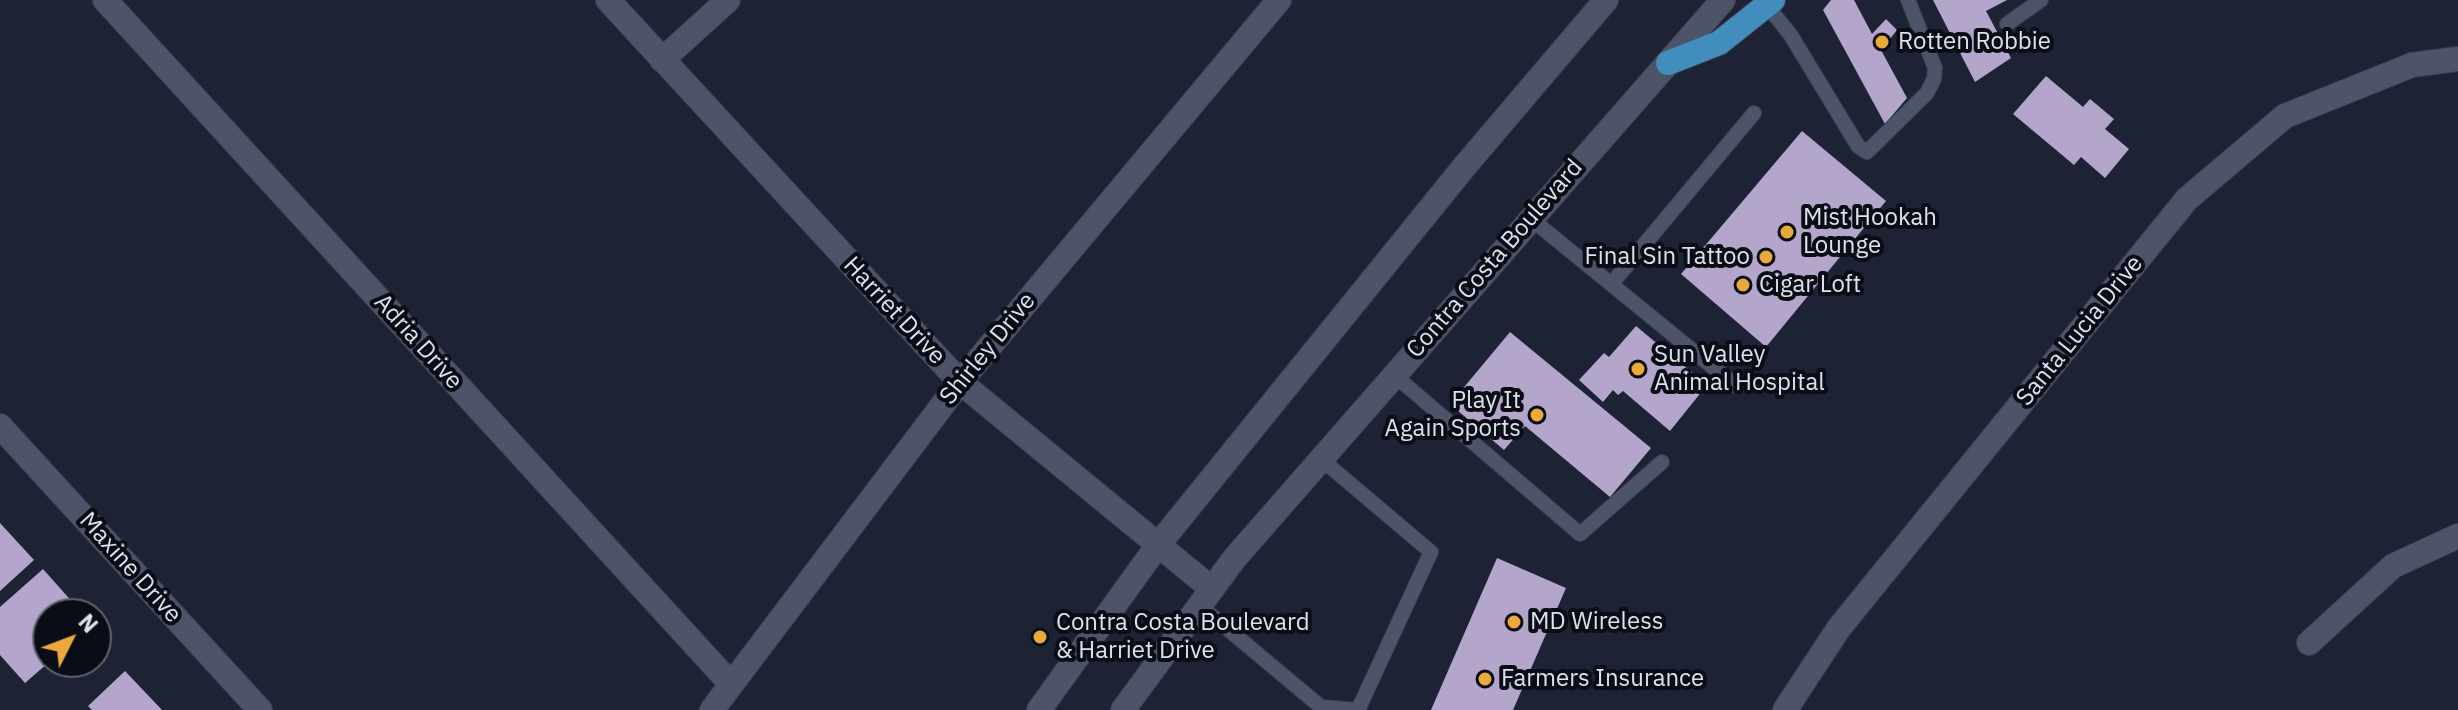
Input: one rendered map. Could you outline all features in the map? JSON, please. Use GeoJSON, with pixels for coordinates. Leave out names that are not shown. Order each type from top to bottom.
{"type":"FeatureCollection","features":[{"type":"Feature","properties":{"kind":"main road"},"geometry":{"type":"LineString","coordinates":[[1668,63],[1719,43],[1770,3]]}},
{"type":"Feature","properties":{"kind":"street","name":"Adria Drive"},"geometry":{"type":"LineString","coordinates":[[105,0],[731,684]]}},
{"type":"Feature","properties":{"kind":"street","name":"Harriet Drive"},"geometry":{"type":"LineString","coordinates":[[608,0],[960,382],[1158,545],[1206,597]]}},
{"type":"Feature","properties":{"kind":"street"},"geometry":{"type":"LineString","coordinates":[[662,60],[728,0]]}},
{"type":"Feature","properties":{"kind":"street","name":"Shirley Drive"},"geometry":{"type":"LineString","coordinates":[[712,710],[960,382],[1279,0]]}},
{"type":"Feature","properties":{"kind":"street"},"geometry":{"type":"LineString","coordinates":[[1039,710],[1158,545],[1464,167],[1606,0]]}},
{"type":"Feature","properties":{"kind":"street","name":"Contra Costa Boulevard"},"geometry":{"type":"LineString","coordinates":[[1123,710],[1206,597],[1321,459],[1723,0]]}},
{"type":"Feature","properties":{"kind":"street","name":"Santa Lucia Drive"},"geometry":{"type":"LineString","coordinates":[[1785,710],[1839,628],[2187,199],[2285,116],[2412,65],[2458,59]]}},
{"type":"Feature","properties":{"kind":"street","name":"Maxine Drive"},"geometry":{"type":"LineString","coordinates":[[0,426],[260,710]]}},
{"type":"Feature","properties":{"kind":"street"},"geometry":{"type":"LineString","coordinates":[[2309,643],[2393,566],[2458,536]]}},
{"type":"Feature","properties":{"kind":"lane"},"geometry":{"type":"LineString","coordinates":[[1770,3],[1858,146],[1867,152],[1927,93],[1934,79],[1935,68],[1908,0]]}},
{"type":"Feature","properties":{"kind":"lane"},"geometry":{"type":"LineString","coordinates":[[2007,24],[2041,0]]}},
{"type":"Feature","properties":{"kind":"lane"},"geometry":{"type":"LineString","coordinates":[[1613,282],[1754,113]]}},
{"type":"Feature","properties":{"kind":"lane"},"geometry":{"type":"LineString","coordinates":[[1530,218],[1613,282],[1736,386]]}},
{"type":"Feature","properties":{"kind":"lane"},"geometry":{"type":"LineString","coordinates":[[1394,375],[1580,534],[1662,462]]}},
{"type":"Feature","properties":{"kind":"lane"},"geometry":{"type":"LineString","coordinates":[[1206,597],[1321,707],[1358,710],[1431,552],[1321,459]]}},
{"type":"Feature","properties":{"kind":"building"},"geometry":{"type":"Polygon","coordinates":[[[1831,0],[1854,0],[1872,34],[1886,19],[1897,30],[1881,50],[1907,98],[1885,124],[1823,10],[1831,0]]]}},
{"type":"Feature","properties":{"kind":"building"},"geometry":{"type":"Polygon","coordinates":[[[1933,0],[2007,0],[1986,11],[2011,58],[1975,82],[1933,0]]]}},
{"type":"Feature","properties":{"kind":"building"},"geometry":{"type":"Polygon","coordinates":[[[2046,76],[2083,107],[2090,99],[2114,119],[2105,129],[2129,149],[2105,178],[2081,157],[2074,165],[2013,114],[2046,76]]]}},
{"type":"Feature","properties":{"kind":"building"},"geometry":{"type":"Polygon","coordinates":[[[1802,131],[1886,201],[1766,347],[1681,274],[1802,131]]]}},
{"type":"Feature","properties":{"kind":"building","name":"Sun Valley Animal Hospital"},"geometry":{"type":"Polygon","coordinates":[[[1636,326],[1707,385],[1670,431],[1623,391],[1618,395],[1613,390],[1603,402],[1579,380],[1604,353],[1609,357],[1636,326]]]}},
{"type":"Feature","properties":{"kind":"building","name":"Play It Again Sports"},"geometry":{"type":"Polygon","coordinates":[[[1510,332],[1651,448],[1610,497],[1525,426],[1504,450],[1450,404],[1510,332]]]}},
{"type":"Feature","properties":{"kind":"building"},"geometry":{"type":"Polygon","coordinates":[[[0,523],[34,560],[0,591],[0,523]]]}},
{"type":"Feature","properties":{"kind":"building"},"geometry":{"type":"Polygon","coordinates":[[[1497,558],[1566,588],[1513,710],[1431,710],[1497,558]]]}},
{"type":"Feature","properties":{"kind":"building"},"geometry":{"type":"Polygon","coordinates":[[[43,569],[69,598],[32,598],[32,677],[25,683],[0,655],[0,607],[43,569]]]}},
{"type":"Feature","properties":{"kind":"building"},"geometry":{"type":"Polygon","coordinates":[[[125,671],[162,710],[92,710],[88,706],[125,671]]]}},
{"type":"Feature","properties":{"kind":"place","name":"Rotten Robbie"},"geometry":{"type":"Point","coordinates":[1882,42]}},
{"type":"Feature","properties":{"kind":"place","name":"Mist Hookah Lounge"},"geometry":{"type":"Point","coordinates":[1787,232]}},
{"type":"Feature","properties":{"kind":"place","name":"Final Sin Tattoo"},"geometry":{"type":"Point","coordinates":[1766,257]}},
{"type":"Feature","properties":{"kind":"place","name":"Cigar Loft"},"geometry":{"type":"Point","coordinates":[1743,285]}},
{"type":"Feature","properties":{"kind":"place","name":"Sun Valley Animal Hospital"},"geometry":{"type":"Point","coordinates":[1638,369]}},
{"type":"Feature","properties":{"kind":"place","name":"Play It Again Sports"},"geometry":{"type":"Point","coordinates":[1537,415]}},
{"type":"Feature","properties":{"kind":"place","name":"MD Wireless"},"geometry":{"type":"Point","coordinates":[1514,622]}},
{"type":"Feature","properties":{"kind":"place","name":"Contra Costa Boulevard & Harriet Drive"},"geometry":{"type":"Point","coordinates":[1040,637]}},
{"type":"Feature","properties":{"kind":"place","name":"Farmers Insurance"},"geometry":{"type":"Point","coordinates":[1485,679]}}]}
